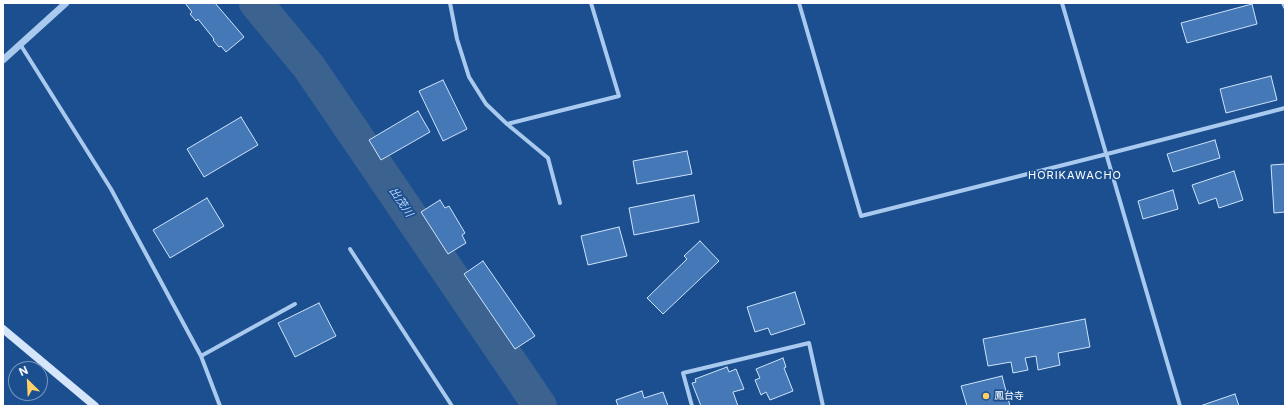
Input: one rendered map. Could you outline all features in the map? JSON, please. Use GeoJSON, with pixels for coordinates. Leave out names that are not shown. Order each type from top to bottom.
{"type":"FeatureCollection","features":[{"type":"Feature","properties":{"kind":"main road"},"geometry":{"type":"LineString","coordinates":[[3,329],[95,406]]}},
{"type":"Feature","properties":{"kind":"street"},"geometry":{"type":"LineString","coordinates":[[3,60],[66,3]]}},
{"type":"Feature","properties":{"kind":"street"},"geometry":{"type":"LineString","coordinates":[[450,3],[457,39],[469,77],[486,104],[507,124],[548,158],[560,203]]}},
{"type":"Feature","properties":{"kind":"street"},"geometry":{"type":"LineString","coordinates":[[507,124],[619,96],[591,3]]}},
{"type":"Feature","properties":{"kind":"street"},"geometry":{"type":"LineString","coordinates":[[799,3],[861,216],[1285,108]]}},
{"type":"Feature","properties":{"kind":"street"},"geometry":{"type":"LineString","coordinates":[[1062,3],[1180,406]]}},
{"type":"Feature","properties":{"kind":"street"},"geometry":{"type":"LineString","coordinates":[[1283,3],[1285,7]]}},
{"type":"Feature","properties":{"kind":"street"},"geometry":{"type":"LineString","coordinates":[[20,44],[111,189],[201,356],[220,406]]}},
{"type":"Feature","properties":{"kind":"street"},"geometry":{"type":"LineString","coordinates":[[350,249],[452,406]]}},
{"type":"Feature","properties":{"kind":"street"},"geometry":{"type":"LineString","coordinates":[[201,356],[295,304]]}},
{"type":"Feature","properties":{"kind":"street"},"geometry":{"type":"LineString","coordinates":[[692,406],[683,373],[809,343],[823,406]]}},
{"type":"Feature","properties":{"kind":"building"},"geometry":{"type":"Polygon","coordinates":[[[185,3],[215,3],[244,37],[226,52],[213,40],[214,39],[198,19],[196,21],[190,14],[192,12],[185,3]]]}},
{"type":"Feature","properties":{"kind":"building"},"geometry":{"type":"Polygon","coordinates":[[[1252,4],[1257,24],[1187,43],[1181,23],[1252,4]]]}},
{"type":"Feature","properties":{"kind":"building"},"geometry":{"type":"Polygon","coordinates":[[[1271,76],[1277,100],[1226,113],[1220,89],[1271,76]]]}},
{"type":"Feature","properties":{"kind":"building"},"geometry":{"type":"Polygon","coordinates":[[[443,80],[467,129],[443,141],[419,91],[443,80]]]}},
{"type":"Feature","properties":{"kind":"building"},"geometry":{"type":"Polygon","coordinates":[[[418,111],[430,132],[381,160],[369,140],[418,111]]]}},
{"type":"Feature","properties":{"kind":"building"},"geometry":{"type":"Polygon","coordinates":[[[241,117],[258,145],[204,177],[187,149],[241,117]]]}},
{"type":"Feature","properties":{"kind":"building"},"geometry":{"type":"Polygon","coordinates":[[[1215,140],[1220,158],[1173,172],[1167,154],[1215,140]]]}},
{"type":"Feature","properties":{"kind":"building"},"geometry":{"type":"Polygon","coordinates":[[[687,151],[692,174],[637,184],[633,161],[687,151]]]}},
{"type":"Feature","properties":{"kind":"building"},"geometry":{"type":"Polygon","coordinates":[[[1285,164],[1285,212],[1274,213],[1271,165],[1285,164]]]}},
{"type":"Feature","properties":{"kind":"building"},"geometry":{"type":"Polygon","coordinates":[[[1234,171],[1243,200],[1219,208],[1216,198],[1199,204],[1192,185],[1234,171]]]}},
{"type":"Feature","properties":{"kind":"building"},"geometry":{"type":"Polygon","coordinates":[[[1173,190],[1178,209],[1143,219],[1138,201],[1173,190]]]}},
{"type":"Feature","properties":{"kind":"building"},"geometry":{"type":"Polygon","coordinates":[[[694,195],[699,222],[634,235],[629,208],[694,195]]]}},
{"type":"Feature","properties":{"kind":"building"},"geometry":{"type":"Polygon","coordinates":[[[207,198],[224,226],[170,258],[153,230],[207,198]]]}},
{"type":"Feature","properties":{"kind":"building"},"geometry":{"type":"Polygon","coordinates":[[[440,200],[445,208],[449,206],[465,233],[462,235],[466,243],[448,254],[421,212],[440,200]]]}},
{"type":"Feature","properties":{"kind":"building"},"geometry":{"type":"Polygon","coordinates":[[[619,227],[627,256],[588,265],[581,236],[619,227]]]}},
{"type":"Feature","properties":{"kind":"building"},"geometry":{"type":"Polygon","coordinates":[[[700,241],[719,261],[663,314],[647,298],[687,259],[684,256],[700,241]]]}},
{"type":"Feature","properties":{"kind":"building"},"geometry":{"type":"Polygon","coordinates":[[[483,261],[535,336],[515,349],[464,274],[483,261]]]}},
{"type":"Feature","properties":{"kind":"building"},"geometry":{"type":"Polygon","coordinates":[[[795,292],[805,324],[771,335],[768,328],[755,332],[747,307],[795,292]]]}},
{"type":"Feature","properties":{"kind":"building"},"geometry":{"type":"Polygon","coordinates":[[[319,303],[336,336],[295,357],[278,323],[319,303]]]}},
{"type":"Feature","properties":{"kind":"building"},"geometry":{"type":"Polygon","coordinates":[[[1085,319],[1090,347],[1058,353],[1060,365],[1038,370],[1036,356],[1025,358],[1028,370],[1013,373],[1011,362],[988,366],[983,339],[1085,319]]]}},
{"type":"Feature","properties":{"kind":"building"},"geometry":{"type":"Polygon","coordinates":[[[783,358],[786,367],[784,368],[793,391],[770,400],[766,392],[761,395],[755,380],[760,378],[756,369],[783,358]]]}},
{"type":"Feature","properties":{"kind":"building"},"geometry":{"type":"Polygon","coordinates":[[[727,367],[729,372],[736,369],[744,389],[733,392],[738,406],[701,406],[692,383],[696,382],[695,379],[727,367]]]}},
{"type":"Feature","properties":{"kind":"building","name":"鳳台寺"},"geometry":{"type":"Polygon","coordinates":[[[1002,376],[1010,406],[967,406],[961,386],[1002,376]]]}},
{"type":"Feature","properties":{"kind":"building"},"geometry":{"type":"Polygon","coordinates":[[[642,391],[644,398],[663,392],[668,406],[618,406],[616,400],[642,391]]]}},
{"type":"Feature","properties":{"kind":"building"},"geometry":{"type":"Polygon","coordinates":[[[1235,394],[1239,406],[1200,406],[1235,394]]]}},
{"type":"Feature","properties":{"kind":"waterway","name":"出茂川"},"geometry":{"type":"LineString","coordinates":[[256,3],[309,67],[540,406]]}},
{"type":"Feature","properties":{"kind":"place","name":"鳳台寺"},"geometry":{"type":"Point","coordinates":[986,396]}},
{"type":"Feature","properties":{"kind":"district","name":"HORIKAWACHO"},"geometry":{"type":"Point","coordinates":[1075,176]}}]}
